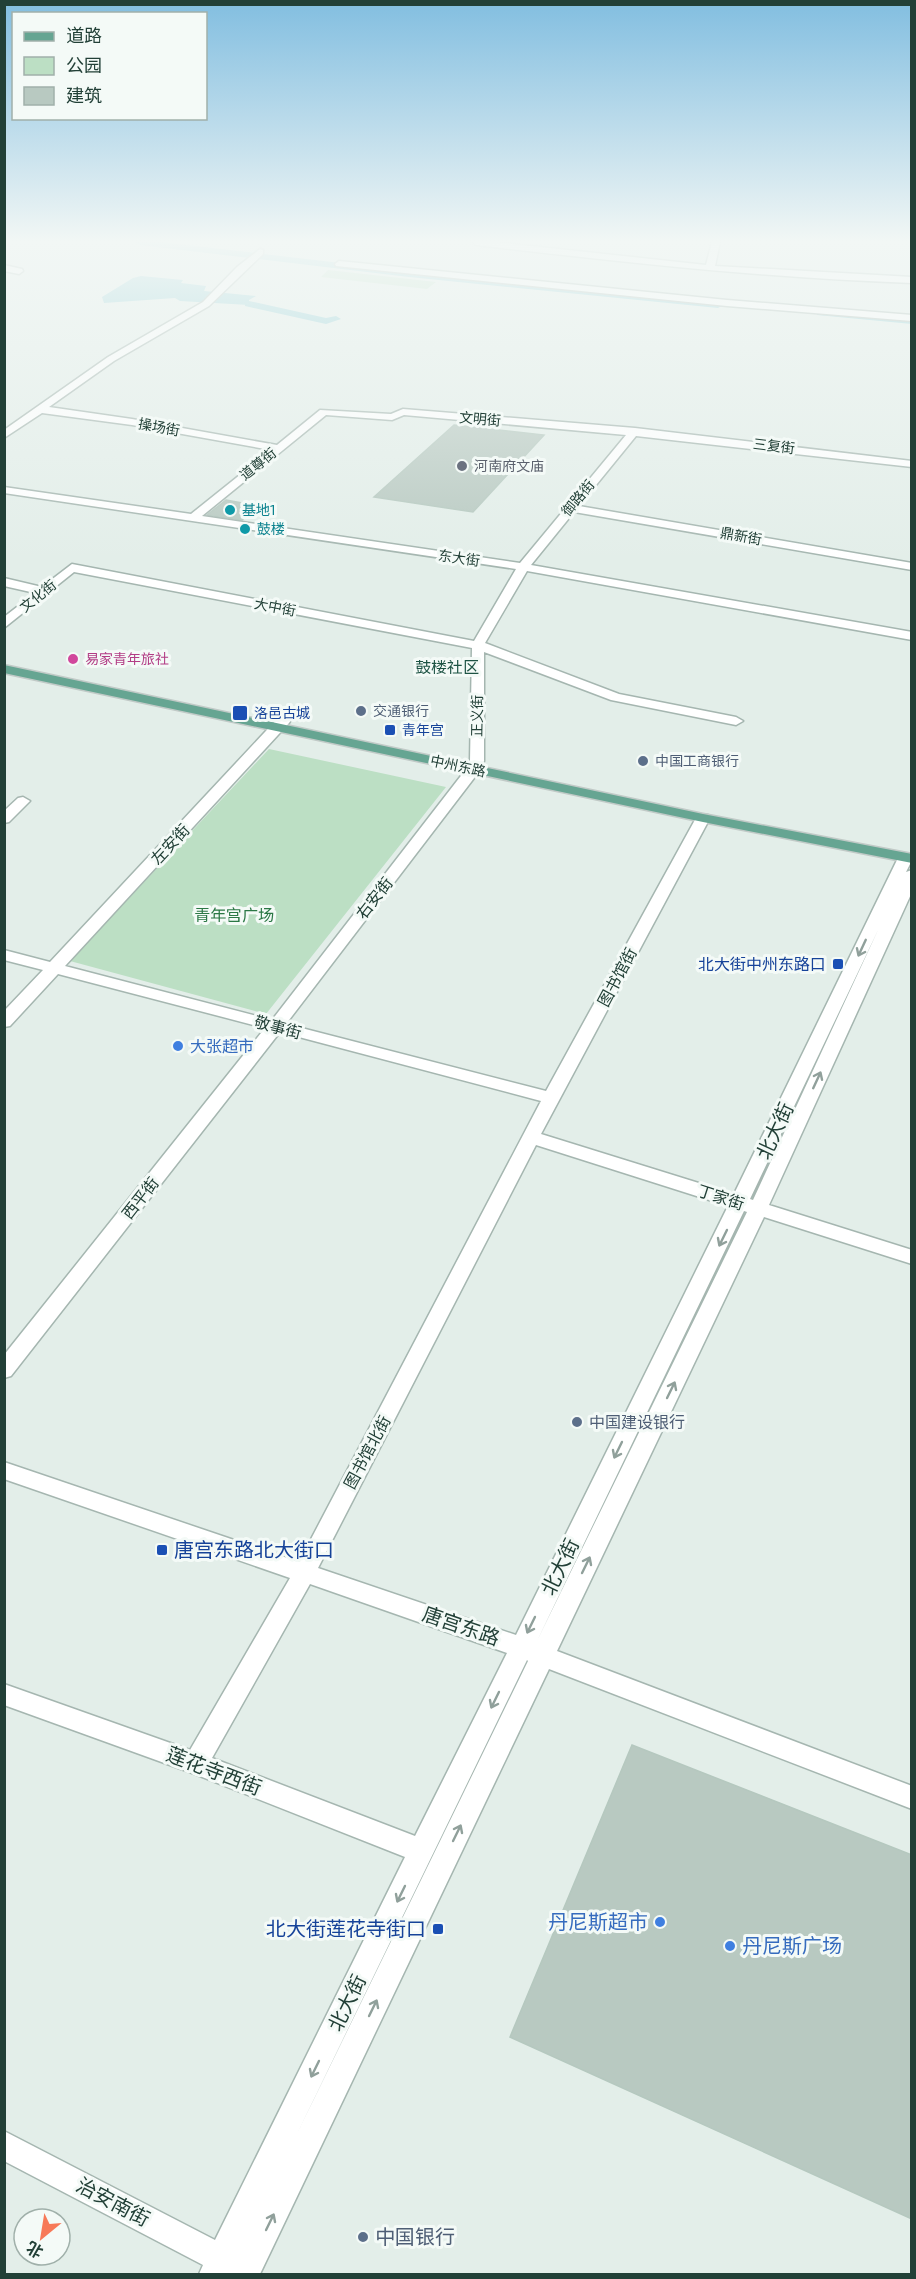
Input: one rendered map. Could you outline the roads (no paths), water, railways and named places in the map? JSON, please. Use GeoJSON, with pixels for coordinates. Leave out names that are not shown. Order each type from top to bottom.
{"type":"FeatureCollection","features":[{"type":"Feature","properties":{"kind":"main road","name":"中州东路"},"geometry":{"type":"LineString","coordinates":[[4,660],[281,724]]}},
{"type":"Feature","properties":{"kind":"main road","name":"中州东路"},"geometry":{"type":"LineString","coordinates":[[4,669],[281,724],[910,860]]}},
{"type":"Feature","properties":{"kind":"main road","name":"中州东路"},"geometry":{"type":"LineString","coordinates":[[475,765],[703,818],[910,860]]}},
{"type":"Feature","properties":{"kind":"street"},"geometry":{"type":"LineString","coordinates":[[4,435],[129,348]]}},
{"type":"Feature","properties":{"kind":"street","name":"操场街"},"geometry":{"type":"LineString","coordinates":[[39,410],[132,422],[278,448]]}},
{"type":"Feature","properties":{"kind":"street","name":"道尊街"},"geometry":{"type":"LineString","coordinates":[[193,518],[324,412]]}},
{"type":"Feature","properties":{"kind":"street","name":"文明街"},"geometry":{"type":"LineString","coordinates":[[324,412],[392,417],[403,412],[635,431]]}},
{"type":"Feature","properties":{"kind":"street"},"geometry":{"type":"LineString","coordinates":[[4,425],[17,426]]}},
{"type":"Feature","properties":{"kind":"street","name":"三复街"},"geometry":{"type":"LineString","coordinates":[[635,431],[760,444],[912,464]]}},
{"type":"Feature","properties":{"kind":"street","name":"御路街"},"geometry":{"type":"LineString","coordinates":[[523,567],[635,431]]}},
{"type":"Feature","properties":{"kind":"street","name":"东大街"},"geometry":{"type":"LineString","coordinates":[[4,490],[523,567],[912,636]]}},
{"type":"Feature","properties":{"kind":"street","name":"鼎新街"},"geometry":{"type":"LineString","coordinates":[[570,508],[912,567]]}},
{"type":"Feature","properties":{"kind":"street"},"geometry":{"type":"LineString","coordinates":[[471,644],[502,608],[523,567]]}},
{"type":"Feature","properties":{"kind":"street","name":"大中街"},"geometry":{"type":"LineString","coordinates":[[72,568],[471,644],[616,697],[736,721]]}},
{"type":"Feature","properties":{"kind":"street","name":"文化街"},"geometry":{"type":"LineString","coordinates":[[4,624],[72,568]]}},
{"type":"Feature","properties":{"kind":"street"},"geometry":{"type":"LineString","coordinates":[[4,582],[44,591]]}},
{"type":"Feature","properties":{"kind":"street","name":"正义街"},"geometry":{"type":"LineString","coordinates":[[471,644],[475,765]]}},
{"type":"Feature","properties":{"kind":"street","name":"左安街"},"geometry":{"type":"LineString","coordinates":[[4,1022],[281,724]]}},
{"type":"Feature","properties":{"kind":"street","name":"右安街"},"geometry":{"type":"LineString","coordinates":[[275,1027],[475,765]]}},
{"type":"Feature","properties":{"kind":"street"},"geometry":{"type":"LineString","coordinates":[[4,819],[23,801]]}},
{"type":"Feature","properties":{"kind":"street","name":"图书馆街"},"geometry":{"type":"LineString","coordinates":[[531,1137],[703,818]]}},
{"type":"Feature","properties":{"kind":"street","name":"北大街"},"geometry":{"type":"LineString","coordinates":[[236,2271],[531,1652],[749,1206],[910,860]]}},
{"type":"Feature","properties":{"kind":"street","name":"敬事街"},"geometry":{"type":"LineString","coordinates":[[4,955],[551,1098]]}},
{"type":"Feature","properties":{"kind":"street","name":"西平街"},"geometry":{"type":"LineString","coordinates":[[4,1370],[275,1027]]}},
{"type":"Feature","properties":{"kind":"street","name":"丁家街"},"geometry":{"type":"LineString","coordinates":[[531,1137],[912,1257]]}},
{"type":"Feature","properties":{"kind":"street","name":"图书馆北街"},"geometry":{"type":"LineString","coordinates":[[196,1763],[305,1572],[531,1137]]}},
{"type":"Feature","properties":{"kind":"street","name":"唐宫东路"},"geometry":{"type":"LineString","coordinates":[[4,1470],[305,1572],[531,1652],[912,1798]]}},
{"type":"Feature","properties":{"kind":"street","name":"北大街"},"geometry":{"type":"LineString","coordinates":[[236,2271],[422,1851],[531,1652]]}},
{"type":"Feature","properties":{"kind":"street","name":"莲花寺西街"},"geometry":{"type":"LineString","coordinates":[[4,1694],[196,1763],[422,1851]]}},
{"type":"Feature","properties":{"kind":"street","name":"治安南街"},"geometry":{"type":"LineString","coordinates":[[4,2145],[236,2271]]}},
{"type":"Feature","properties":{"kind":"place","name":"河南府文庙"},"geometry":{"type":"Point","coordinates":[462,466]}},
{"type":"Feature","properties":{"kind":"place","name":"基地1"},"geometry":{"type":"Point","coordinates":[230,510]}},
{"type":"Feature","properties":{"kind":"place","name":"鼓楼"},"geometry":{"type":"Point","coordinates":[245,529]}},
{"type":"Feature","properties":{"kind":"place","name":"易家青年旅社"},"geometry":{"type":"Point","coordinates":[73,659]}},
{"type":"Feature","properties":{"kind":"place","name":"交通银行"},"geometry":{"type":"Point","coordinates":[361,711]}},
{"type":"Feature","properties":{"kind":"place","name":"洛邑古城"},"geometry":{"type":"Point","coordinates":[240,713]}},
{"type":"Feature","properties":{"kind":"place","name":"青年宫"},"geometry":{"type":"Point","coordinates":[390,730]}},
{"type":"Feature","properties":{"kind":"place","name":"中国工商银行"},"geometry":{"type":"Point","coordinates":[643,761]}},
{"type":"Feature","properties":{"kind":"place","name":"北大街中州东路口"},"geometry":{"type":"Point","coordinates":[838,964]}},
{"type":"Feature","properties":{"kind":"place","name":"大张超市"},"geometry":{"type":"Point","coordinates":[178,1046]}},
{"type":"Feature","properties":{"kind":"place","name":"中国建设银行"},"geometry":{"type":"Point","coordinates":[577,1422]}},
{"type":"Feature","properties":{"kind":"place","name":"唐宫东路北大街口"},"geometry":{"type":"Point","coordinates":[162,1550]}},
{"type":"Feature","properties":{"kind":"place","name":"丹尼斯超市"},"geometry":{"type":"Point","coordinates":[660,1922]}},
{"type":"Feature","properties":{"kind":"place","name":"北大街莲花寺街口"},"geometry":{"type":"Point","coordinates":[438,1929]}},
{"type":"Feature","properties":{"kind":"place","name":"丹尼斯广场"},"geometry":{"type":"Point","coordinates":[730,1946]}},
{"type":"Feature","properties":{"kind":"place","name":"中国银行"},"geometry":{"type":"Point","coordinates":[363,2237]}},
{"type":"Feature","properties":{"kind":"district","name":"鼓楼社区"},"geometry":{"type":"Point","coordinates":[447,667]}},
{"type":"Feature","properties":{"kind":"park label","name":"青年宫广场"},"geometry":{"type":"Point","coordinates":[234,915]}}]}
